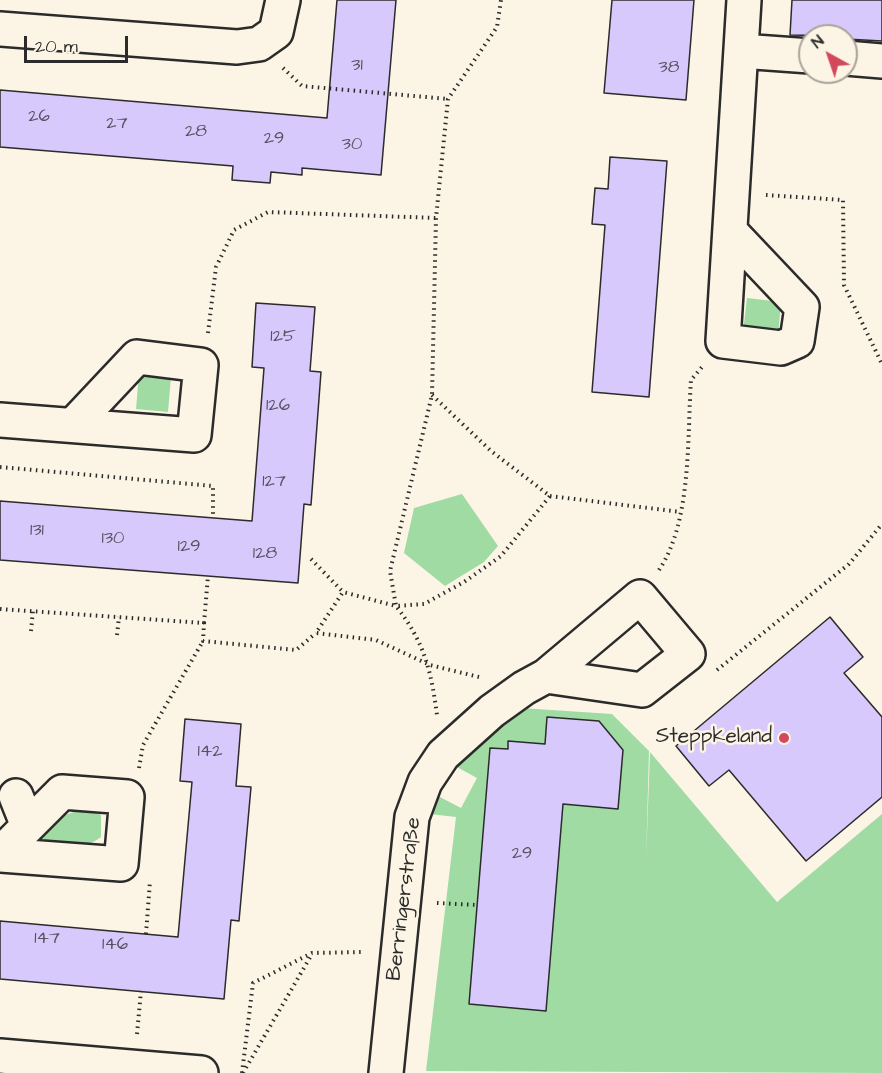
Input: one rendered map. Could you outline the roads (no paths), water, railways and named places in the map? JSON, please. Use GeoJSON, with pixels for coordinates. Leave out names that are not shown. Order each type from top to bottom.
{"type":"FeatureCollection","features":[{"type":"Feature","properties":{"kind":"street"},"geometry":{"type":"LineString","coordinates":[[0,29],[237,47],[259,44],[276,32],[283,0]]}},
{"type":"Feature","properties":{"kind":"street"},"geometry":{"type":"LineString","coordinates":[[731,232],[802,307],[797,342],[781,348],[723,341],[744,0]]}},
{"type":"Feature","properties":{"kind":"street"},"geometry":{"type":"LineString","coordinates":[[741,51],[798,55]]}},
{"type":"Feature","properties":{"kind":"street"},"geometry":{"type":"LineString","coordinates":[[858,59],[882,61]]}},
{"type":"Feature","properties":{"kind":"street"},"geometry":{"type":"LineString","coordinates":[[0,420],[194,435],[201,365],[136,357],[74,424]]}},
{"type":"Feature","properties":{"kind":"street","name":"Berringerstraße"},"geometry":{"type":"LineString","coordinates":[[386,1073],[412,817],[425,782],[444,755],[470,729],[535,682],[640,597],[687,654],[642,690],[535,682]]}},
{"type":"Feature","properties":{"kind":"street"},"geometry":{"type":"LineString","coordinates":[[113,788],[121,864],[0,855],[62,792],[113,788]]}},
{"type":"Feature","properties":{"kind":"street"},"geometry":{"type":"LineString","coordinates":[[16,796],[28,826]]}},
{"type":"Feature","properties":{"kind":"street"},"geometry":{"type":"LineString","coordinates":[[0,1056],[201,1073]]}},
{"type":"Feature","properties":{"kind":"place","name":"Steppkeland"},"geometry":{"type":"Point","coordinates":[784,738]}}]}
